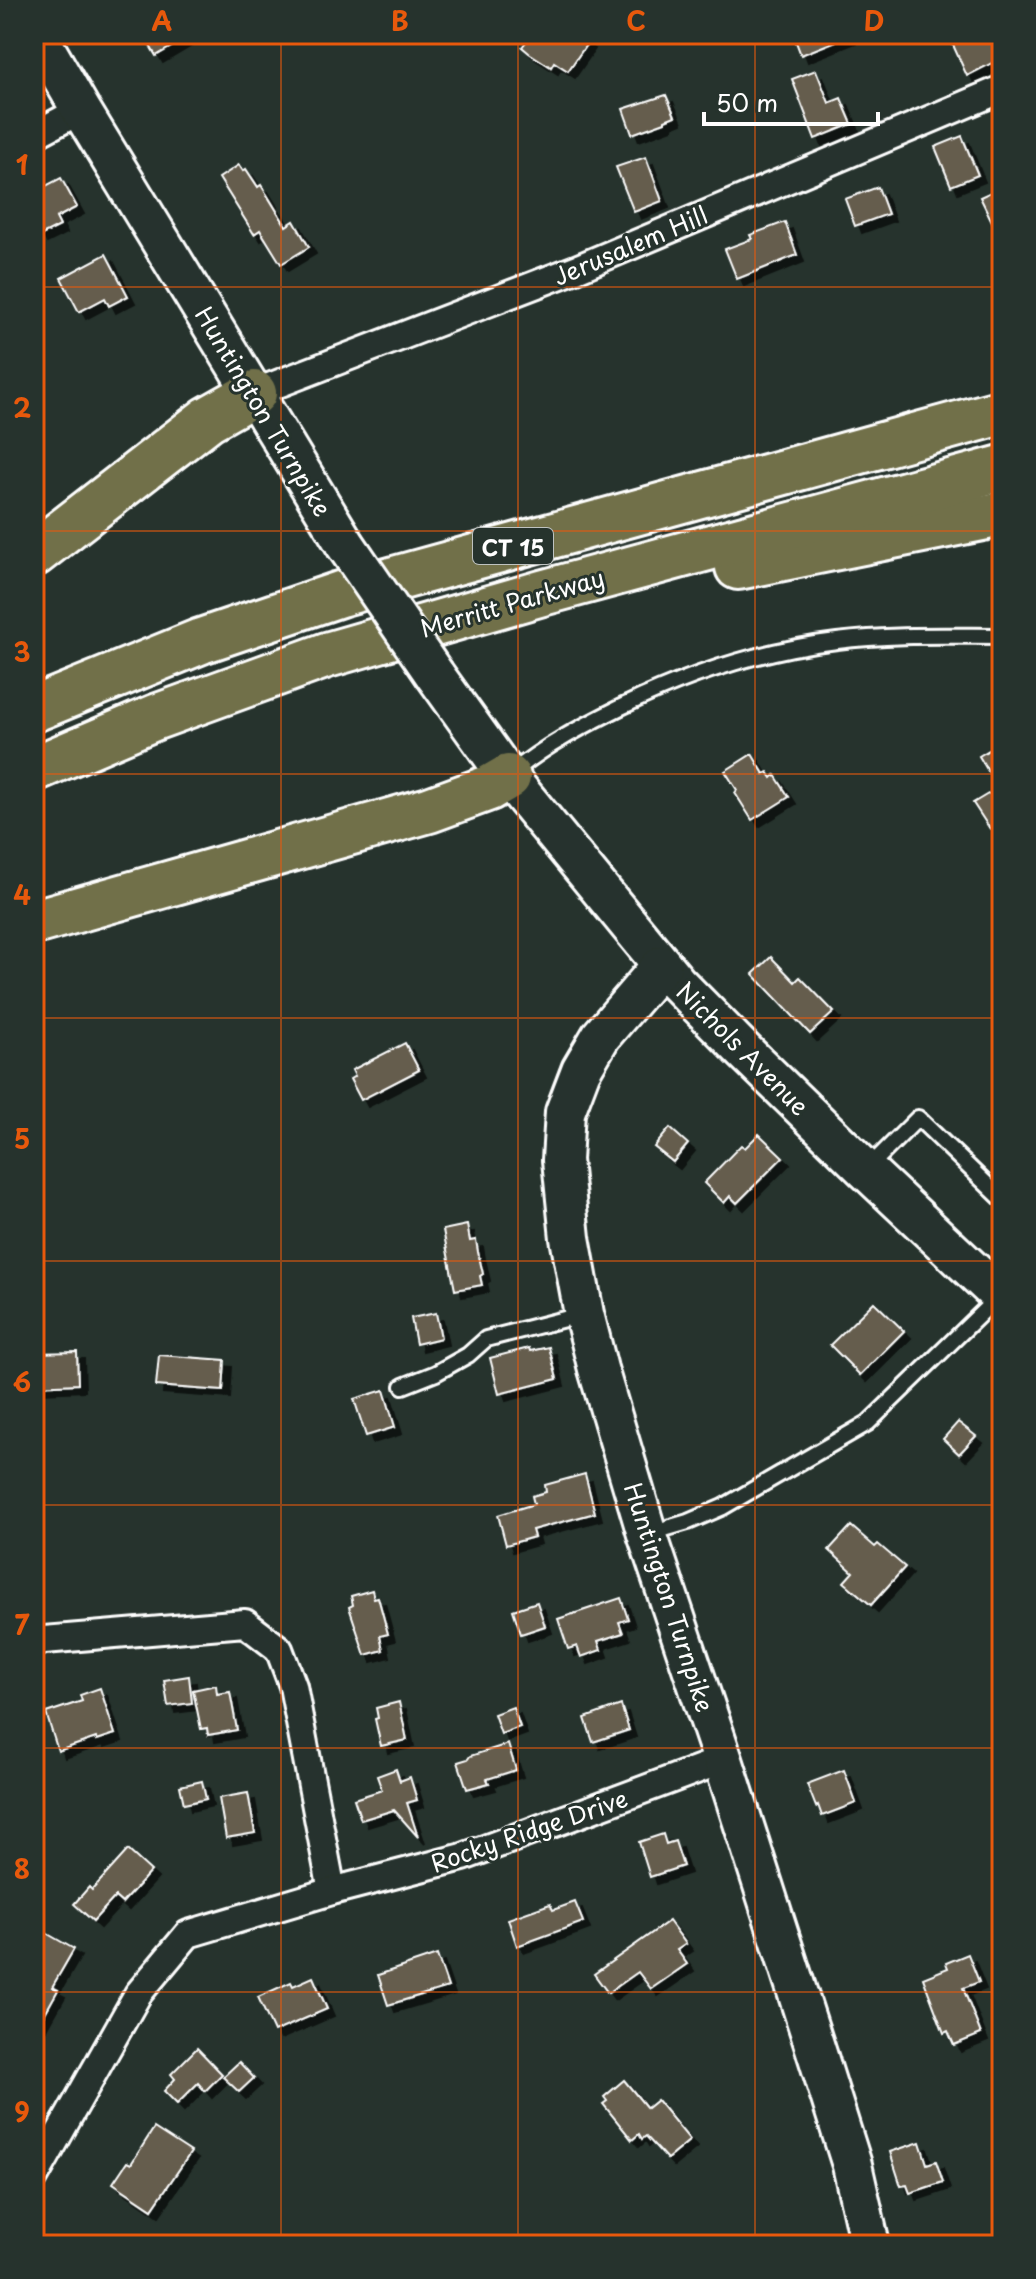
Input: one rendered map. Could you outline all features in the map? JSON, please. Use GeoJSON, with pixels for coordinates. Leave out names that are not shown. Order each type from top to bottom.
{"type":"FeatureCollection","features":[{"type":"Feature","properties":{"kind":"highway"},"geometry":{"type":"LineString","coordinates":[[640,511],[809,447],[1002,389]]}},
{"type":"Feature","properties":{"kind":"highway"},"geometry":{"type":"LineString","coordinates":[[34,554],[208,419],[254,393]]}},
{"type":"Feature","properties":{"kind":"highway","name":"CT 15"},"geometry":{"type":"LineString","coordinates":[[34,709],[201,641],[340,594],[1002,412]]}},
{"type":"Feature","properties":{"kind":"highway","name":"Merritt Parkway"},"geometry":{"type":"LineString","coordinates":[[34,769],[156,717],[327,655],[1002,468]]}},
{"type":"Feature","properties":{"kind":"highway"},"geometry":{"type":"LineString","coordinates":[[542,593],[642,588],[1002,514]]}},
{"type":"Feature","properties":{"kind":"highway"},"geometry":{"type":"LineString","coordinates":[[34,922],[429,810],[489,788],[508,777]]}},
{"type":"Feature","properties":{"kind":"main road","name":"Huntington Turnpike"},"geometry":{"type":"LineString","coordinates":[[37,34],[345,544],[508,777]]}},
{"type":"Feature","properties":{"kind":"main road","name":"Nichols Avenue"},"geometry":{"type":"LineString","coordinates":[[508,777],[662,965],[744,1051],[1001,1296]]}},
{"type":"Feature","properties":{"kind":"main road","name":"Huntington Turnpike"},"geometry":{"type":"LineString","coordinates":[[662,965],[601,1036],[581,1070],[565,1112],[562,1160],[570,1238],[598,1369],[647,1534],[723,1760],[852,2165],[870,2245]]}},
{"type":"Feature","properties":{"kind":"street","name":"Jerusalem Hill"},"geometry":{"type":"LineString","coordinates":[[254,393],[576,269],[1002,89]]}},
{"type":"Feature","properties":{"kind":"street"},"geometry":{"type":"LineString","coordinates":[[34,135],[81,110]]}},
{"type":"Feature","properties":{"kind":"street"},"geometry":{"type":"LineString","coordinates":[[34,1644],[44,1640],[245,1623],[279,1649],[293,1686],[332,1891]]}},
{"type":"Feature","properties":{"kind":"street","name":"Rocky Ridge Drive"},"geometry":{"type":"LineString","coordinates":[[34,2178],[138,1994],[188,1934],[332,1891],[463,1857],[723,1760]]}},
{"type":"Feature","properties":{"kind":"lane"},"geometry":{"type":"LineString","coordinates":[[508,777],[544,749],[602,717],[665,686],[714,668],[772,652],[837,641],[1002,636]]}},
{"type":"Feature","properties":{"kind":"lane"},"geometry":{"type":"LineString","coordinates":[[866,1170],[918,1118],[1002,1199]]}},
{"type":"Feature","properties":{"kind":"lane"},"geometry":{"type":"LineString","coordinates":[[647,1534],[688,1522],[723,1507],[868,1423],[1001,1296]]}},
{"type":"Feature","properties":{"kind":"lane"},"geometry":{"type":"LineString","coordinates":[[403,1386],[436,1373],[468,1355],[486,1339],[584,1314]]}},
{"type":"Feature","properties":{"kind":"building"},"geometry":{"type":"Polygon","coordinates":[[[143,34],[193,34],[156,56],[143,34]]]}},
{"type":"Feature","properties":{"kind":"building"},"geometry":{"type":"Polygon","coordinates":[[[532,34],[577,34],[588,42],[568,71],[554,62],[551,67],[522,47],[532,34]]]}},
{"type":"Feature","properties":{"kind":"building"},"geometry":{"type":"Polygon","coordinates":[[[793,34],[851,34],[851,35],[801,55],[793,34]]]}},
{"type":"Feature","properties":{"kind":"building"},"geometry":{"type":"Polygon","coordinates":[[[948,34],[997,34],[1002,44],[1002,58],[967,76],[948,34]]]}},
{"type":"Feature","properties":{"kind":"building"},"geometry":{"type":"Polygon","coordinates":[[[816,70],[829,103],[841,98],[852,124],[815,139],[792,79],[816,70]]]}},
{"type":"Feature","properties":{"kind":"building"},"geometry":{"type":"Polygon","coordinates":[[[666,95],[675,116],[632,134],[623,109],[666,95]]]}},
{"type":"Feature","properties":{"kind":"building"},"geometry":{"type":"Polygon","coordinates":[[[962,136],[978,175],[951,186],[935,147],[962,136]]]}},
{"type":"Feature","properties":{"kind":"building"},"geometry":{"type":"Polygon","coordinates":[[[646,157],[662,201],[634,212],[616,167],[646,157]]]}},
{"type":"Feature","properties":{"kind":"building"},"geometry":{"type":"Polygon","coordinates":[[[239,165],[243,171],[246,169],[258,187],[261,185],[286,226],[294,221],[309,247],[281,264],[260,230],[254,234],[219,178],[239,165]]]}},
{"type":"Feature","properties":{"kind":"building"},"geometry":{"type":"Polygon","coordinates":[[[61,178],[77,207],[56,218],[60,226],[40,236],[34,224],[34,192],[61,178]]]}},
{"type":"Feature","properties":{"kind":"building"},"geometry":{"type":"Polygon","coordinates":[[[878,187],[888,214],[855,226],[845,199],[878,187]]]}},
{"type":"Feature","properties":{"kind":"building"},"geometry":{"type":"Polygon","coordinates":[[[1002,187],[1002,242],[980,197],[1002,187]]]}},
{"type":"Feature","properties":{"kind":"building"},"geometry":{"type":"Polygon","coordinates":[[[785,222],[797,255],[737,279],[725,249],[752,239],[750,235],[785,222]]]}},
{"type":"Feature","properties":{"kind":"building"},"geometry":{"type":"Polygon","coordinates":[[[106,254],[128,296],[109,306],[105,298],[79,312],[61,278],[106,254]]]}},
{"type":"Feature","properties":{"kind":"building"},"geometry":{"type":"Polygon","coordinates":[[[1002,742],[1002,822],[990,829],[973,803],[998,788],[979,756],[1002,742]]]}},
{"type":"Feature","properties":{"kind":"building"},"geometry":{"type":"Polygon","coordinates":[[[752,754],[764,774],[768,772],[772,778],[775,775],[789,797],[752,820],[725,771],[752,754]]]}},
{"type":"Feature","properties":{"kind":"building"},"geometry":{"type":"Polygon","coordinates":[[[771,957],[795,982],[800,977],[834,1012],[810,1034],[753,974],[771,957]]]}},
{"type":"Feature","properties":{"kind":"building"},"geometry":{"type":"Polygon","coordinates":[[[405,1043],[419,1070],[361,1100],[350,1079],[355,1076],[352,1070],[405,1043]]]}},
{"type":"Feature","properties":{"kind":"building"},"geometry":{"type":"Polygon","coordinates":[[[670,1128],[688,1144],[673,1162],[654,1147],[670,1128]]]}},
{"type":"Feature","properties":{"kind":"building"},"geometry":{"type":"Polygon","coordinates":[[[759,1134],[783,1157],[737,1203],[730,1196],[724,1203],[704,1183],[741,1145],[745,1148],[759,1134]]]}},
{"type":"Feature","properties":{"kind":"building"},"geometry":{"type":"Polygon","coordinates":[[[467,1225],[470,1241],[476,1240],[483,1274],[480,1276],[482,1285],[455,1290],[443,1230],[467,1225]]]}},
{"type":"Feature","properties":{"kind":"building"},"geometry":{"type":"Polygon","coordinates":[[[874,1302],[904,1331],[860,1375],[830,1345],[874,1302]]]}},
{"type":"Feature","properties":{"kind":"building"},"geometry":{"type":"Polygon","coordinates":[[[436,1313],[441,1338],[416,1344],[411,1318],[436,1313]]]}},
{"type":"Feature","properties":{"kind":"building"},"geometry":{"type":"Polygon","coordinates":[[[549,1347],[557,1379],[499,1394],[490,1358],[529,1348],[530,1351],[549,1347]]]}},
{"type":"Feature","properties":{"kind":"building"},"geometry":{"type":"Polygon","coordinates":[[[77,1352],[78,1384],[34,1386],[34,1353],[77,1352]]]}},
{"type":"Feature","properties":{"kind":"building"},"geometry":{"type":"Polygon","coordinates":[[[159,1355],[225,1360],[223,1391],[156,1386],[159,1355]]]}},
{"type":"Feature","properties":{"kind":"building"},"geometry":{"type":"Polygon","coordinates":[[[384,1390],[395,1427],[366,1436],[354,1399],[384,1390]]]}},
{"type":"Feature","properties":{"kind":"building"},"geometry":{"type":"Polygon","coordinates":[[[958,1422],[976,1436],[959,1454],[943,1439],[958,1422]]]}},
{"type":"Feature","properties":{"kind":"building"},"geometry":{"type":"Polygon","coordinates":[[[585,1474],[595,1513],[532,1530],[534,1537],[506,1545],[498,1515],[534,1504],[532,1496],[546,1492],[545,1485],[585,1474]]]}},
{"type":"Feature","properties":{"kind":"building"},"geometry":{"type":"Polygon","coordinates":[[[851,1526],[905,1567],[871,1605],[844,1582],[853,1572],[829,1550],[851,1526]]]}},
{"type":"Feature","properties":{"kind":"building"},"geometry":{"type":"Polygon","coordinates":[[[372,1590],[374,1598],[378,1597],[388,1634],[380,1636],[383,1650],[365,1655],[349,1607],[353,1605],[351,1596],[372,1590]]]}},
{"type":"Feature","properties":{"kind":"building"},"geometry":{"type":"Polygon","coordinates":[[[621,1598],[628,1619],[619,1622],[623,1633],[598,1641],[601,1650],[581,1657],[577,1646],[568,1649],[558,1619],[621,1598]]]}},
{"type":"Feature","properties":{"kind":"building"},"geometry":{"type":"Polygon","coordinates":[[[537,1602],[545,1626],[521,1634],[513,1610],[537,1602]]]}},
{"type":"Feature","properties":{"kind":"building"},"geometry":{"type":"Polygon","coordinates":[[[189,1676],[192,1703],[168,1706],[164,1680],[189,1676]]]}},
{"type":"Feature","properties":{"kind":"building"},"geometry":{"type":"Polygon","coordinates":[[[216,1685],[217,1694],[230,1692],[237,1730],[208,1735],[207,1728],[201,1729],[193,1690],[216,1685]]]}},
{"type":"Feature","properties":{"kind":"building"},"geometry":{"type":"Polygon","coordinates":[[[100,1688],[115,1734],[58,1751],[46,1713],[82,1701],[80,1695],[100,1688]]]}},
{"type":"Feature","properties":{"kind":"building"},"geometry":{"type":"Polygon","coordinates":[[[399,1702],[407,1740],[381,1746],[375,1719],[378,1718],[376,1708],[399,1702]]]}},
{"type":"Feature","properties":{"kind":"building"},"geometry":{"type":"Polygon","coordinates":[[[621,1705],[629,1730],[593,1742],[585,1718],[621,1705]]]}},
{"type":"Feature","properties":{"kind":"building"},"geometry":{"type":"Polygon","coordinates":[[[513,1707],[520,1727],[501,1734],[494,1714],[513,1707]]]}},
{"type":"Feature","properties":{"kind":"building"},"geometry":{"type":"Polygon","coordinates":[[[508,1744],[516,1770],[467,1789],[458,1762],[508,1744]]]}},
{"type":"Feature","properties":{"kind":"building"},"geometry":{"type":"Polygon","coordinates":[[[396,1769],[400,1781],[410,1777],[417,1800],[407,1803],[418,1837],[394,1810],[361,1820],[354,1799],[382,1790],[377,1776],[396,1769]]]}},
{"type":"Feature","properties":{"kind":"building"},"geometry":{"type":"Polygon","coordinates":[[[844,1770],[856,1803],[822,1816],[807,1784],[844,1770]]]}},
{"type":"Feature","properties":{"kind":"building"},"geometry":{"type":"Polygon","coordinates":[[[202,1781],[206,1799],[184,1804],[180,1786],[202,1781]]]}},
{"type":"Feature","properties":{"kind":"building"},"geometry":{"type":"Polygon","coordinates":[[[248,1793],[255,1833],[226,1838],[219,1798],[248,1793]]]}},
{"type":"Feature","properties":{"kind":"building"},"geometry":{"type":"Polygon","coordinates":[[[663,1834],[666,1844],[675,1841],[683,1866],[650,1877],[639,1842],[663,1834]]]}},
{"type":"Feature","properties":{"kind":"building"},"geometry":{"type":"Polygon","coordinates":[[[128,1850],[151,1871],[122,1903],[115,1897],[93,1921],[74,1904],[89,1887],[92,1890],[128,1850]]]}},
{"type":"Feature","properties":{"kind":"building"},"geometry":{"type":"Polygon","coordinates":[[[575,1902],[583,1922],[517,1946],[508,1919],[550,1904],[553,1910],[575,1902]]]}},
{"type":"Feature","properties":{"kind":"building"},"geometry":{"type":"Polygon","coordinates":[[[669,1921],[686,1944],[677,1950],[687,1964],[651,1989],[638,1972],[608,1993],[594,1974],[669,1921]]]}},
{"type":"Feature","properties":{"kind":"building"},"geometry":{"type":"Polygon","coordinates":[[[46,1933],[74,1949],[52,1987],[58,1990],[34,2033],[34,1954],[46,1933]]]}},
{"type":"Feature","properties":{"kind":"building"},"geometry":{"type":"Polygon","coordinates":[[[968,1954],[979,1982],[963,1988],[981,2034],[954,2045],[948,2031],[944,2033],[923,1978],[948,1968],[946,1963],[968,1954]]]}},
{"type":"Feature","properties":{"kind":"building"},"geometry":{"type":"Polygon","coordinates":[[[437,1955],[448,1987],[388,2005],[378,1975],[437,1955]]]}},
{"type":"Feature","properties":{"kind":"building"},"geometry":{"type":"Polygon","coordinates":[[[313,1977],[327,2009],[274,2032],[258,1997],[291,1982],[293,1986],[313,1977]]]}},
{"type":"Feature","properties":{"kind":"building"},"geometry":{"type":"Polygon","coordinates":[[[197,2048],[222,2074],[205,2091],[198,2083],[177,2104],[164,2091],[175,2079],[171,2074],[197,2048]]]}},
{"type":"Feature","properties":{"kind":"building"},"geometry":{"type":"Polygon","coordinates":[[[239,2062],[254,2078],[239,2092],[223,2077],[239,2062]]]}},
{"type":"Feature","properties":{"kind":"building"},"geometry":{"type":"Polygon","coordinates":[[[624,2080],[647,2108],[657,2100],[690,2140],[667,2159],[646,2136],[642,2139],[639,2134],[632,2140],[603,2104],[607,2101],[604,2097],[624,2080]]]}},
{"type":"Feature","properties":{"kind":"building"},"geometry":{"type":"Polygon","coordinates":[[[154,2128],[191,2152],[152,2209],[113,2183],[127,2162],[131,2164],[154,2128]]]}},
{"type":"Feature","properties":{"kind":"building"},"geometry":{"type":"Polygon","coordinates":[[[920,2142],[927,2164],[936,2161],[943,2182],[910,2193],[907,2185],[901,2186],[890,2152],[920,2142]]]}}]}
